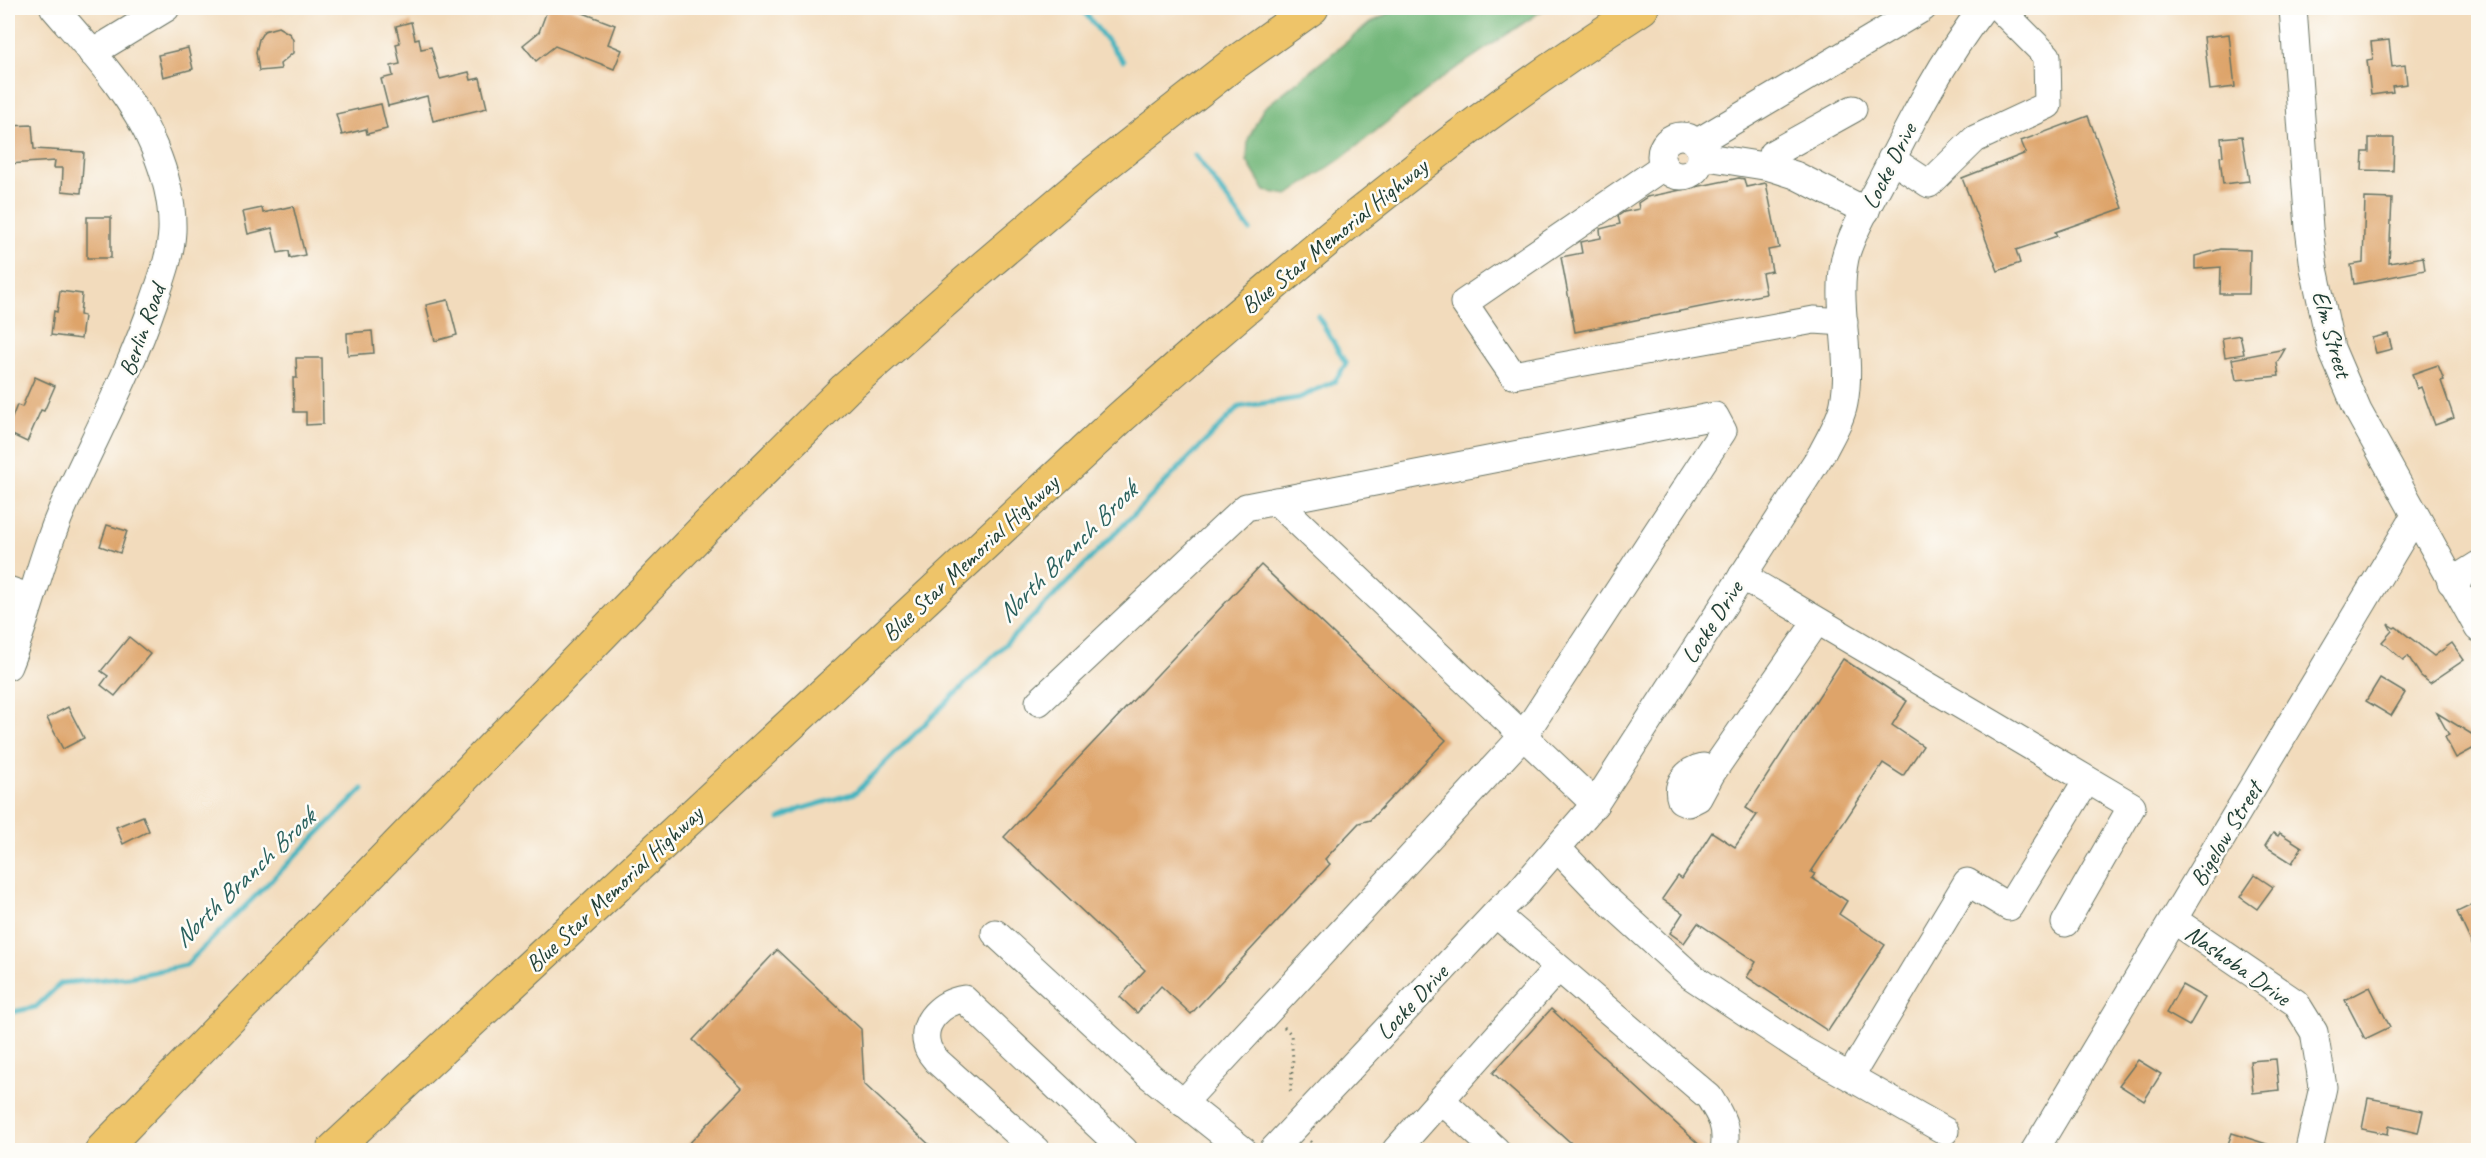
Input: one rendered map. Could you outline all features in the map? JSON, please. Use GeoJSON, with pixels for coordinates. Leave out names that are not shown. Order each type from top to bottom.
{"type":"FeatureCollection","features":[{"type":"Feature","properties":{"kind":"highway"},"geometry":{"type":"LineString","coordinates":[[102,1150],[699,534],[837,397],[956,290],[1102,167],[1232,64],[1312,8]]}},
{"type":"Feature","properties":{"kind":"highway","name":"Blue Star Memorial Highway"},"geometry":{"type":"LineString","coordinates":[[333,1150],[1104,433],[1240,312],[1347,223],[1467,129],[1642,8]]}},
{"type":"Feature","properties":{"kind":"street","name":"Berlin Road"},"geometry":{"type":"LineString","coordinates":[[8,666],[19,594],[41,564],[58,519],[138,346],[165,266],[172,232],[168,190],[153,145],[128,100],[54,8]]}},
{"type":"Feature","properties":{"kind":"street"},"geometry":{"type":"LineString","coordinates":[[92,53],[166,8]]}},
{"type":"Feature","properties":{"kind":"street"},"geometry":{"type":"LineString","coordinates":[[1699,150],[1923,8]]}},
{"type":"Feature","properties":{"kind":"street","name":"Locke Drive"},"geometry":{"type":"LineString","coordinates":[[1273,1150],[1518,893],[1594,804],[1822,453],[1844,406],[1847,382],[1842,291],[1845,256],[1892,159],[1938,72],[1960,37],[1983,8]]}},
{"type":"Feature","properties":{"kind":"street"},"geometry":{"type":"LineString","coordinates":[[1892,159],[1929,184],[1975,139],[2048,105],[2047,56],[1999,8]]}},
{"type":"Feature","properties":{"kind":"street","name":"Elm Street"},"geometry":{"type":"LineString","coordinates":[[2293,8],[2309,228],[2314,268],[2329,338],[2343,380],[2358,411],[2478,628]]}},
{"type":"Feature","properties":{"kind":"street"},"geometry":{"type":"LineString","coordinates":[[1770,167],[1772,154],[1853,110]]}},
{"type":"Feature","properties":{"kind":"street"},"geometry":{"type":"LineString","coordinates":[[1699,150],[1699,165],[1688,174],[1675,174],[1664,166],[1464,303],[1513,375],[1814,320],[1844,322]]}},
{"type":"Feature","properties":{"kind":"street"},"geometry":{"type":"LineString","coordinates":[[1699,150],[1795,175],[1866,211]]}},
{"type":"Feature","properties":{"kind":"street"},"geometry":{"type":"LineString","coordinates":[[1039,702],[1246,507],[1715,416],[1723,431],[1524,735],[1183,1103]]}},
{"type":"Feature","properties":{"kind":"street"},"geometry":{"type":"LineString","coordinates":[[1276,501],[1594,804]]}},
{"type":"Feature","properties":{"kind":"street","name":"Bigelow Street"},"geometry":{"type":"LineString","coordinates":[[2034,1150],[2415,516]]}},
{"type":"Feature","properties":{"kind":"street"},"geometry":{"type":"LineString","coordinates":[[2451,582],[2478,565]]}},
{"type":"Feature","properties":{"kind":"street"},"geometry":{"type":"LineString","coordinates":[[1742,576],[2132,806],[2065,923]]}},
{"type":"Feature","properties":{"kind":"street"},"geometry":{"type":"LineString","coordinates":[[1711,774],[1817,621]]}},
{"type":"Feature","properties":{"kind":"street"},"geometry":{"type":"LineString","coordinates":[[1851,1075],[1967,882],[2009,907],[2087,780]]}},
{"type":"Feature","properties":{"kind":"street"},"geometry":{"type":"LineString","coordinates":[[1557,848],[1602,895],[1691,976],[1801,1049],[1851,1075],[1896,1104],[1945,1131]]}},
{"type":"Feature","properties":{"kind":"street"},"geometry":{"type":"LineString","coordinates":[[1496,914],[1709,1097],[1723,1119],[1726,1141],[1724,1150]]}},
{"type":"Feature","properties":{"kind":"street","name":"Nashoba Drive"},"geometry":{"type":"LineString","coordinates":[[2174,920],[2296,1004],[2314,1032],[2323,1087],[2309,1150]]}},
{"type":"Feature","properties":{"kind":"street"},"geometry":{"type":"LineString","coordinates":[[995,933],[1183,1103],[1243,1150]]}},
{"type":"Feature","properties":{"kind":"street"},"geometry":{"type":"LineString","coordinates":[[1396,1150],[1558,968]]}},
{"type":"Feature","properties":{"kind":"street"},"geometry":{"type":"LineString","coordinates":[[1036,1150],[937,1061],[927,1046],[925,1034],[930,1019],[939,1008],[952,1001],[964,999],[1124,1150]]}},
{"type":"Feature","properties":{"kind":"street"},"geometry":{"type":"LineString","coordinates":[[1441,1100],[1496,1150]]}},
{"type":"Feature","properties":{"kind":"path"},"geometry":{"type":"LineString","coordinates":[[1290,1095],[1293,1059],[1291,1034]]}},
{"type":"Feature","properties":{"kind":"path"},"geometry":{"type":"LineString","coordinates":[[1310,1141],[1320,1150]]}},
{"type":"Feature","properties":{"kind":"green space"},"geometry":{"type":"Polygon","coordinates":[[[1398,8],[1546,8],[1442,78],[1342,158],[1288,195],[1265,191],[1247,161],[1248,140],[1263,109],[1369,24],[1398,8]]]}},
{"type":"Feature","properties":{"kind":"building"},"geometry":{"type":"Polygon","coordinates":[[[548,8],[570,8],[615,25],[608,44],[622,50],[614,69],[555,46],[536,61],[523,45],[539,32],[548,8]]]}},
{"type":"Feature","properties":{"kind":"building"},"geometry":{"type":"Polygon","coordinates":[[[411,22],[415,39],[419,38],[421,49],[431,47],[440,79],[469,72],[471,80],[480,78],[487,108],[433,121],[427,96],[388,106],[381,79],[393,76],[391,66],[400,64],[396,44],[400,43],[396,26],[411,22]]]}},
{"type":"Feature","properties":{"kind":"building"},"geometry":{"type":"Polygon","coordinates":[[[278,27],[290,34],[293,40],[293,53],[280,64],[281,69],[259,71],[256,52],[259,39],[264,31],[278,27]]]}},
{"type":"Feature","properties":{"kind":"building"},"geometry":{"type":"Polygon","coordinates":[[[2229,34],[2235,87],[2210,90],[2204,37],[2229,34]]]}},
{"type":"Feature","properties":{"kind":"building"},"geometry":{"type":"Polygon","coordinates":[[[2389,40],[2392,67],[2405,65],[2407,84],[2392,86],[2393,92],[2371,95],[2367,60],[2373,59],[2371,42],[2389,40]]]}},
{"type":"Feature","properties":{"kind":"building"},"geometry":{"type":"Polygon","coordinates":[[[188,48],[193,69],[163,77],[158,55],[188,48]]]}},
{"type":"Feature","properties":{"kind":"building"},"geometry":{"type":"Polygon","coordinates":[[[381,104],[387,129],[367,134],[366,129],[342,135],[336,114],[381,104]]]}},
{"type":"Feature","properties":{"kind":"building"},"geometry":{"type":"Polygon","coordinates":[[[2088,116],[2123,208],[2055,232],[2057,236],[2016,250],[2020,263],[1998,271],[1962,178],[2026,153],[2021,141],[2088,116]]]}},
{"type":"Feature","properties":{"kind":"building"},"geometry":{"type":"Polygon","coordinates":[[[32,125],[34,149],[84,152],[81,193],[62,191],[63,168],[54,168],[55,161],[8,164],[8,126],[32,125]]]}},
{"type":"Feature","properties":{"kind":"building"},"geometry":{"type":"Polygon","coordinates":[[[2242,136],[2249,181],[2223,184],[2220,157],[2223,156],[2221,138],[2242,136]]]}},
{"type":"Feature","properties":{"kind":"building"},"geometry":{"type":"Polygon","coordinates":[[[2369,138],[2394,138],[2393,171],[2362,170],[2363,152],[2369,152],[2369,138]]]}},
{"type":"Feature","properties":{"kind":"building"},"geometry":{"type":"Polygon","coordinates":[[[1739,178],[1744,179],[1746,187],[1766,183],[1779,248],[1768,250],[1772,271],[1762,273],[1766,294],[1575,332],[1561,257],[1582,253],[1580,242],[1601,238],[1600,229],[1620,224],[1618,216],[1624,212],[1639,209],[1638,203],[1647,197],[1739,178]]]}},
{"type":"Feature","properties":{"kind":"building"},"geometry":{"type":"Polygon","coordinates":[[[2365,198],[2392,199],[2389,263],[2423,257],[2425,270],[2354,284],[2351,265],[2363,263],[2365,198]]]}},
{"type":"Feature","properties":{"kind":"building"},"geometry":{"type":"Polygon","coordinates":[[[293,206],[305,255],[290,258],[289,251],[278,253],[272,228],[248,234],[243,212],[262,208],[263,213],[293,206]]]}},
{"type":"Feature","properties":{"kind":"building"},"geometry":{"type":"Polygon","coordinates":[[[87,217],[111,217],[111,258],[87,258],[87,217]]]}},
{"type":"Feature","properties":{"kind":"building"},"geometry":{"type":"Polygon","coordinates":[[[2221,249],[2250,250],[2249,294],[2220,294],[2221,267],[2195,269],[2195,256],[2221,249]]]}},
{"type":"Feature","properties":{"kind":"building"},"geometry":{"type":"Polygon","coordinates":[[[60,291],[82,294],[80,315],[84,316],[81,339],[51,335],[54,311],[57,312],[60,291]]]}},
{"type":"Feature","properties":{"kind":"building"},"geometry":{"type":"Polygon","coordinates":[[[448,300],[457,335],[435,341],[426,305],[448,300]]]}},
{"type":"Feature","properties":{"kind":"building"},"geometry":{"type":"Polygon","coordinates":[[[372,331],[374,353],[348,355],[347,333],[372,331]]]}},
{"type":"Feature","properties":{"kind":"building"},"geometry":{"type":"Polygon","coordinates":[[[2388,334],[2392,349],[2376,353],[2372,338],[2388,334]]]}},
{"type":"Feature","properties":{"kind":"building"},"geometry":{"type":"Polygon","coordinates":[[[2240,335],[2244,354],[2225,357],[2222,338],[2240,335]]]}},
{"type":"Feature","properties":{"kind":"building"},"geometry":{"type":"Polygon","coordinates":[[[2285,349],[2277,363],[2279,376],[2236,380],[2232,359],[2285,349]]]}},
{"type":"Feature","properties":{"kind":"building"},"geometry":{"type":"Polygon","coordinates":[[[296,358],[322,358],[323,424],[306,425],[306,412],[294,412],[293,378],[297,378],[296,358]]]}},
{"type":"Feature","properties":{"kind":"building"},"geometry":{"type":"Polygon","coordinates":[[[2438,365],[2454,418],[2435,425],[2421,387],[2417,389],[2412,374],[2438,365]]]}},
{"type":"Feature","properties":{"kind":"building"},"geometry":{"type":"Polygon","coordinates":[[[35,377],[55,386],[27,442],[8,433],[8,428],[17,405],[22,407],[35,377]]]}},
{"type":"Feature","properties":{"kind":"building"},"geometry":{"type":"Polygon","coordinates":[[[107,525],[127,531],[120,553],[100,546],[107,525]]]}},
{"type":"Feature","properties":{"kind":"building"},"geometry":{"type":"Polygon","coordinates":[[[1261,565],[1446,740],[1370,820],[1359,823],[1325,859],[1330,864],[1191,1014],[1161,986],[1137,1013],[1120,997],[1145,970],[1004,837],[1261,565]]]}},
{"type":"Feature","properties":{"kind":"building"},"geometry":{"type":"Polygon","coordinates":[[[2388,624],[2396,627],[2434,656],[2452,643],[2464,660],[2430,683],[2421,676],[2408,656],[2403,660],[2382,642],[2392,631],[2388,624]]]}},
{"type":"Feature","properties":{"kind":"building"},"geometry":{"type":"Polygon","coordinates":[[[129,637],[150,654],[115,696],[101,685],[108,676],[101,671],[129,637]]]}},
{"type":"Feature","properties":{"kind":"building"},"geometry":{"type":"Polygon","coordinates":[[[1843,659],[1907,701],[1892,725],[1923,746],[1903,776],[1883,763],[1811,872],[1815,874],[1812,878],[1847,901],[1839,914],[1885,945],[1828,1031],[1747,977],[1756,962],[1698,923],[1684,943],[1670,933],[1683,913],[1662,899],[1678,876],[1682,879],[1712,832],[1735,847],[1757,815],[1746,808],[1843,659]]]}},
{"type":"Feature","properties":{"kind":"building"},"geometry":{"type":"Polygon","coordinates":[[[2380,678],[2405,693],[2391,716],[2366,701],[2380,678]]]}},
{"type":"Feature","properties":{"kind":"building"},"geometry":{"type":"Polygon","coordinates":[[[68,707],[84,738],[63,749],[47,718],[68,707]]]}},
{"type":"Feature","properties":{"kind":"building"},"geometry":{"type":"Polygon","coordinates":[[[2437,713],[2478,738],[2478,746],[2456,758],[2445,737],[2449,735],[2437,713]]]}},
{"type":"Feature","properties":{"kind":"building"},"geometry":{"type":"Polygon","coordinates":[[[143,816],[149,831],[123,844],[116,827],[143,816]]]}},
{"type":"Feature","properties":{"kind":"building"},"geometry":{"type":"Polygon","coordinates":[[[2273,833],[2278,836],[2280,833],[2302,847],[2292,863],[2265,846],[2273,833]]]}},
{"type":"Feature","properties":{"kind":"building"},"geometry":{"type":"Polygon","coordinates":[[[2255,875],[2273,887],[2257,909],[2240,897],[2255,875]]]}},
{"type":"Feature","properties":{"kind":"building"},"geometry":{"type":"Polygon","coordinates":[[[2478,902],[2478,957],[2457,912],[2478,902]]]}},
{"type":"Feature","properties":{"kind":"building"},"geometry":{"type":"Polygon","coordinates":[[[777,950],[861,1029],[864,1084],[935,1150],[683,1150],[742,1088],[693,1040],[777,950]]]}},
{"type":"Feature","properties":{"kind":"building"},"geometry":{"type":"Polygon","coordinates":[[[2182,985],[2205,998],[2189,1026],[2166,1013],[2182,985]]]}},
{"type":"Feature","properties":{"kind":"building"},"geometry":{"type":"Polygon","coordinates":[[[2370,987],[2390,1027],[2365,1039],[2345,1000],[2370,987]]]}},
{"type":"Feature","properties":{"kind":"building"},"geometry":{"type":"Polygon","coordinates":[[[1551,1009],[1705,1150],[1579,1150],[1493,1073],[1551,1009]]]}},
{"type":"Feature","properties":{"kind":"building"},"geometry":{"type":"Polygon","coordinates":[[[2276,1059],[2279,1090],[2253,1093],[2250,1061],[2276,1059]]]}},
{"type":"Feature","properties":{"kind":"building"},"geometry":{"type":"Polygon","coordinates":[[[2138,1060],[2161,1074],[2144,1101],[2119,1085],[2138,1060]]]}},
{"type":"Feature","properties":{"kind":"building"},"geometry":{"type":"Polygon","coordinates":[[[2368,1098],[2423,1111],[2418,1133],[2389,1126],[2388,1134],[2362,1129],[2368,1098]]]}},
{"type":"Feature","properties":{"kind":"building"},"geometry":{"type":"Polygon","coordinates":[[[2232,1133],[2276,1147],[2275,1150],[2226,1150],[2232,1133]]]}},
{"type":"Feature","properties":{"kind":"waterway","name":"North Branch Brook"},"geometry":{"type":"LineString","coordinates":[[1081,8],[1123,61]]}},
{"type":"Feature","properties":{"kind":"waterway","name":"North Branch Brook"},"geometry":{"type":"LineString","coordinates":[[1195,155],[1250,230]]}},
{"type":"Feature","properties":{"kind":"waterway","name":"North Branch Brook"},"geometry":{"type":"LineString","coordinates":[[780,819],[801,809],[855,793],[1051,599],[1239,407],[1299,398],[1335,381],[1346,364],[1318,316]]}},
{"type":"Feature","properties":{"kind":"waterway","name":"North Branch Brook"},"geometry":{"type":"LineString","coordinates":[[8,1013],[36,1007],[61,983],[129,977],[186,965],[363,789]]}}]}
